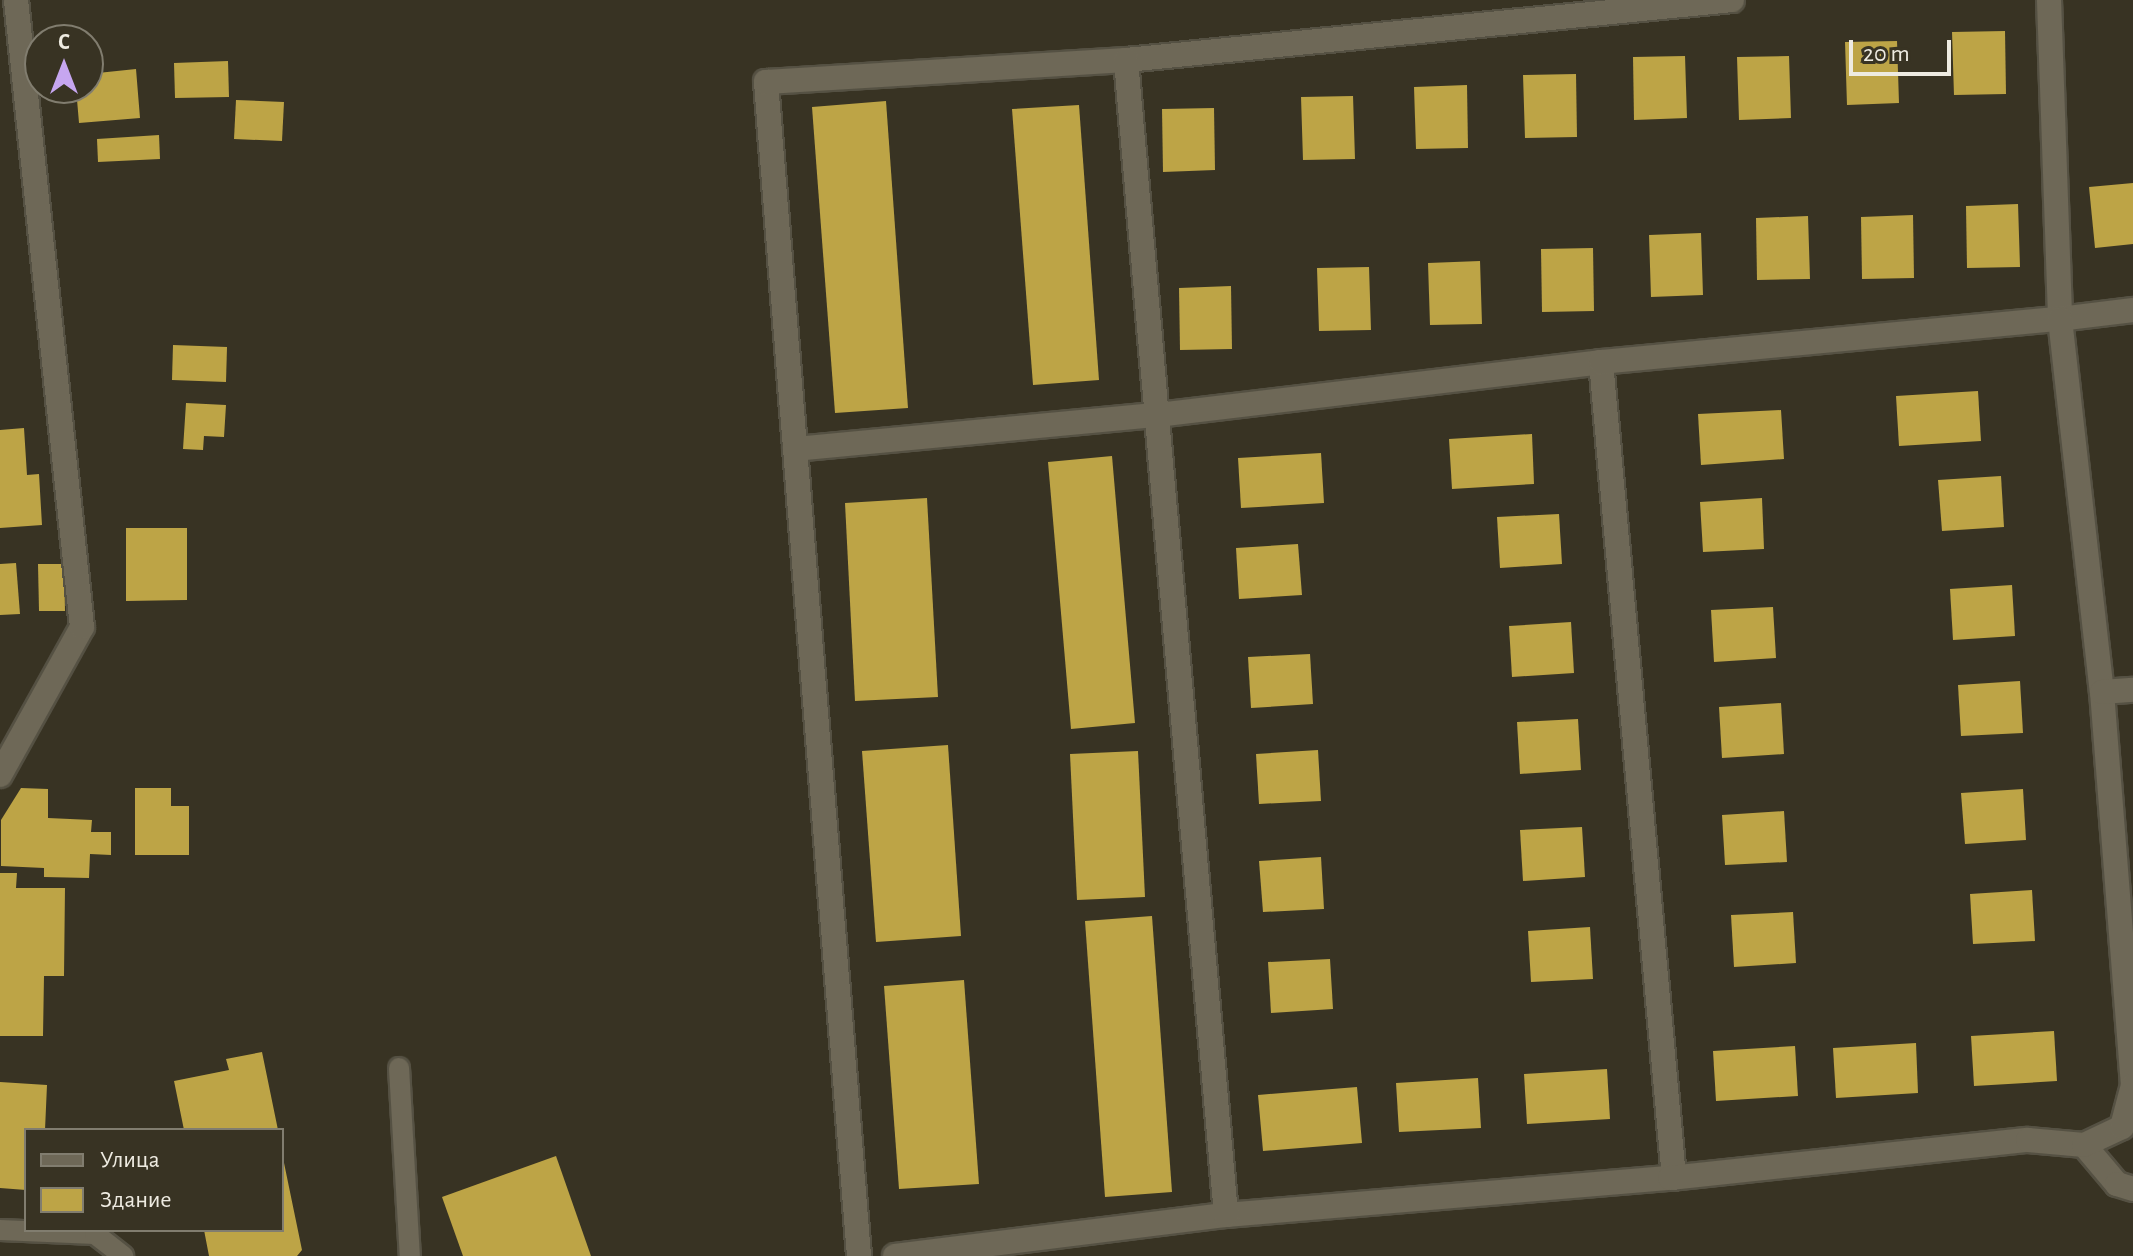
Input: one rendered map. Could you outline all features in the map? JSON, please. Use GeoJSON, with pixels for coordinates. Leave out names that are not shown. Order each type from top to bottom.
{"type":"FeatureCollection","features":[{"type":"Feature","properties":{"kind":"street"},"geometry":{"type":"LineString","coordinates":[[0,775],[82,627],[10,60],[16,0]]}},
{"type":"Feature","properties":{"kind":"street"},"geometry":{"type":"LineString","coordinates":[[859,1256],[766,82],[1126,60],[1732,0]]}},
{"type":"Feature","properties":{"kind":"street"},"geometry":{"type":"LineString","coordinates":[[895,1256],[1226,1215],[1674,1178],[2028,1140],[2084,1145],[2122,1127],[2133,1085],[2102,692],[2060,319],[2049,0]]}},
{"type":"Feature","properties":{"kind":"street"},"geometry":{"type":"LineString","coordinates":[[1126,60],[1226,1215]]}},
{"type":"Feature","properties":{"kind":"street"},"geometry":{"type":"LineString","coordinates":[[795,449],[1158,415],[1601,362],[2133,310]]}},
{"type":"Feature","properties":{"kind":"street"},"geometry":{"type":"LineString","coordinates":[[1601,362],[1674,1178]]}},
{"type":"Feature","properties":{"kind":"street"},"geometry":{"type":"LineString","coordinates":[[2102,692],[2133,690]]}},
{"type":"Feature","properties":{"kind":"street"},"geometry":{"type":"LineString","coordinates":[[2084,1145],[2117,1184],[2133,1189]]}},
{"type":"Feature","properties":{"kind":"lane"},"geometry":{"type":"LineString","coordinates":[[399,1068],[410,1256]]}},
{"type":"Feature","properties":{"kind":"lane"},"geometry":{"type":"LineString","coordinates":[[0,1230],[24,1231]]}},
{"type":"Feature","properties":{"kind":"lane"},"geometry":{"type":"LineString","coordinates":[[48,1232],[95,1234],[123,1256]]}},
{"type":"Feature","properties":{"kind":"building"},"geometry":{"type":"Polygon","coordinates":[[[2005,31],[2006,94],[1954,95],[1952,32],[2005,31]]]}},
{"type":"Feature","properties":{"kind":"building"},"geometry":{"type":"Polygon","coordinates":[[[1897,41],[1899,103],[1847,105],[1845,42],[1897,41]]]}},
{"type":"Feature","properties":{"kind":"building"},"geometry":{"type":"Polygon","coordinates":[[[1685,56],[1687,118],[1634,120],[1633,57],[1685,56]]]}},
{"type":"Feature","properties":{"kind":"building"},"geometry":{"type":"Polygon","coordinates":[[[1789,56],[1791,118],[1739,120],[1737,57],[1789,56]]]}},
{"type":"Feature","properties":{"kind":"building"},"geometry":{"type":"Polygon","coordinates":[[[228,61],[229,97],[175,98],[174,63],[228,61]]]}},
{"type":"Feature","properties":{"kind":"building"},"geometry":{"type":"Polygon","coordinates":[[[136,69],[140,118],[79,123],[77,104],[104,104],[104,72],[136,69]]]}},
{"type":"Feature","properties":{"kind":"building"},"geometry":{"type":"Polygon","coordinates":[[[1576,74],[1577,137],[1525,138],[1523,75],[1576,74]]]}},
{"type":"Feature","properties":{"kind":"building"},"geometry":{"type":"Polygon","coordinates":[[[1467,85],[1468,148],[1416,149],[1414,87],[1467,85]]]}},
{"type":"Feature","properties":{"kind":"building"},"geometry":{"type":"Polygon","coordinates":[[[1353,96],[1355,159],[1303,160],[1301,97],[1353,96]]]}},
{"type":"Feature","properties":{"kind":"building"},"geometry":{"type":"Polygon","coordinates":[[[236,100],[284,102],[282,141],[234,139],[236,100]]]}},
{"type":"Feature","properties":{"kind":"building"},"geometry":{"type":"Polygon","coordinates":[[[886,101],[908,408],[835,413],[812,107],[886,101]]]}},
{"type":"Feature","properties":{"kind":"building"},"geometry":{"type":"Polygon","coordinates":[[[1079,105],[1099,380],[1033,385],[1012,109],[1079,105]]]}},
{"type":"Feature","properties":{"kind":"building"},"geometry":{"type":"Polygon","coordinates":[[[1214,108],[1215,170],[1163,172],[1162,109],[1214,108]]]}},
{"type":"Feature","properties":{"kind":"building"},"geometry":{"type":"Polygon","coordinates":[[[159,135],[160,159],[98,162],[97,139],[159,135]]]}},
{"type":"Feature","properties":{"kind":"building"},"geometry":{"type":"Polygon","coordinates":[[[2133,183],[2133,244],[2095,248],[2089,187],[2133,183]]]}},
{"type":"Feature","properties":{"kind":"building"},"geometry":{"type":"Polygon","coordinates":[[[2018,204],[2020,267],[1967,268],[1966,206],[2018,204]]]}},
{"type":"Feature","properties":{"kind":"building"},"geometry":{"type":"Polygon","coordinates":[[[1913,215],[1914,278],[1862,279],[1861,217],[1913,215]]]}},
{"type":"Feature","properties":{"kind":"building"},"geometry":{"type":"Polygon","coordinates":[[[1808,216],[1810,279],[1757,280],[1756,218],[1808,216]]]}},
{"type":"Feature","properties":{"kind":"building"},"geometry":{"type":"Polygon","coordinates":[[[1701,233],[1703,295],[1651,297],[1649,235],[1701,233]]]}},
{"type":"Feature","properties":{"kind":"building"},"geometry":{"type":"Polygon","coordinates":[[[1593,248],[1594,311],[1542,312],[1541,249],[1593,248]]]}},
{"type":"Feature","properties":{"kind":"building"},"geometry":{"type":"Polygon","coordinates":[[[1480,261],[1482,324],[1430,325],[1428,263],[1480,261]]]}},
{"type":"Feature","properties":{"kind":"building"},"geometry":{"type":"Polygon","coordinates":[[[1369,267],[1371,330],[1319,331],[1317,268],[1369,267]]]}},
{"type":"Feature","properties":{"kind":"building"},"geometry":{"type":"Polygon","coordinates":[[[1231,286],[1232,349],[1180,350],[1179,288],[1231,286]]]}},
{"type":"Feature","properties":{"kind":"building"},"geometry":{"type":"Polygon","coordinates":[[[173,345],[227,347],[226,382],[172,380],[173,345]]]}},
{"type":"Feature","properties":{"kind":"building"},"geometry":{"type":"Polygon","coordinates":[[[1978,391],[1981,441],[1899,446],[1896,396],[1978,391]]]}},
{"type":"Feature","properties":{"kind":"building"},"geometry":{"type":"Polygon","coordinates":[[[186,403],[226,405],[224,437],[204,436],[203,450],[183,449],[186,403]]]}},
{"type":"Feature","properties":{"kind":"building"},"geometry":{"type":"Polygon","coordinates":[[[1781,410],[1784,459],[1701,465],[1698,414],[1781,410]]]}},
{"type":"Feature","properties":{"kind":"building"},"geometry":{"type":"Polygon","coordinates":[[[24,428],[27,475],[39,474],[42,525],[0,528],[0,430],[24,428]]]}},
{"type":"Feature","properties":{"kind":"building"},"geometry":{"type":"Polygon","coordinates":[[[1532,434],[1534,484],[1452,489],[1449,439],[1532,434]]]}},
{"type":"Feature","properties":{"kind":"building"},"geometry":{"type":"Polygon","coordinates":[[[1321,453],[1324,503],[1241,508],[1238,458],[1321,453]]]}},
{"type":"Feature","properties":{"kind":"building"},"geometry":{"type":"Polygon","coordinates":[[[1112,456],[1135,723],[1071,729],[1048,462],[1112,456]]]}},
{"type":"Feature","properties":{"kind":"building"},"geometry":{"type":"Polygon","coordinates":[[[2001,476],[2004,527],[1942,531],[1938,480],[2001,476]]]}},
{"type":"Feature","properties":{"kind":"building"},"geometry":{"type":"Polygon","coordinates":[[[927,498],[938,697],[855,701],[845,503],[927,498]]]}},
{"type":"Feature","properties":{"kind":"building"},"geometry":{"type":"Polygon","coordinates":[[[1762,498],[1764,549],[1703,552],[1700,502],[1762,498]]]}},
{"type":"Feature","properties":{"kind":"building"},"geometry":{"type":"Polygon","coordinates":[[[1559,514],[1562,564],[1500,568],[1497,517],[1559,514]]]}},
{"type":"Feature","properties":{"kind":"building"},"geometry":{"type":"Polygon","coordinates":[[[126,528],[187,528],[187,600],[126,601],[126,528]]]}},
{"type":"Feature","properties":{"kind":"building"},"geometry":{"type":"Polygon","coordinates":[[[1298,544],[1302,595],[1239,599],[1236,548],[1298,544]]]}},
{"type":"Feature","properties":{"kind":"building"},"geometry":{"type":"Polygon","coordinates":[[[16,563],[20,614],[0,615],[0,564],[16,563]]]}},
{"type":"Feature","properties":{"kind":"building"},"geometry":{"type":"Polygon","coordinates":[[[38,564],[64,564],[65,611],[39,611],[38,564]]]}},
{"type":"Feature","properties":{"kind":"building"},"geometry":{"type":"Polygon","coordinates":[[[2012,585],[2015,636],[1953,640],[1950,589],[2012,585]]]}},
{"type":"Feature","properties":{"kind":"building"},"geometry":{"type":"Polygon","coordinates":[[[1773,607],[1776,658],[1714,662],[1711,610],[1773,607]]]}},
{"type":"Feature","properties":{"kind":"building"},"geometry":{"type":"Polygon","coordinates":[[[1571,622],[1574,673],[1512,677],[1509,626],[1571,622]]]}},
{"type":"Feature","properties":{"kind":"building"},"geometry":{"type":"Polygon","coordinates":[[[1310,654],[1313,704],[1251,708],[1248,657],[1310,654]]]}},
{"type":"Feature","properties":{"kind":"building"},"geometry":{"type":"Polygon","coordinates":[[[2020,681],[2023,733],[1961,736],[1958,685],[2020,681]]]}},
{"type":"Feature","properties":{"kind":"building"},"geometry":{"type":"Polygon","coordinates":[[[1781,703],[1784,754],[1722,758],[1719,707],[1781,703]]]}},
{"type":"Feature","properties":{"kind":"building"},"geometry":{"type":"Polygon","coordinates":[[[1578,719],[1581,770],[1520,774],[1517,722],[1578,719]]]}},
{"type":"Feature","properties":{"kind":"building"},"geometry":{"type":"Polygon","coordinates":[[[948,745],[961,936],[876,942],[862,751],[948,745]]]}},
{"type":"Feature","properties":{"kind":"building"},"geometry":{"type":"Polygon","coordinates":[[[1318,750],[1321,801],[1259,804],[1256,754],[1318,750]]]}},
{"type":"Feature","properties":{"kind":"building"},"geometry":{"type":"Polygon","coordinates":[[[1138,751],[1145,897],[1077,900],[1070,754],[1138,751]]]}},
{"type":"Feature","properties":{"kind":"building"},"geometry":{"type":"Polygon","coordinates":[[[21,788],[48,789],[48,818],[92,820],[91,832],[111,832],[111,855],[90,854],[89,878],[44,877],[44,868],[1,866],[1,820],[21,788]]]}},
{"type":"Feature","properties":{"kind":"building"},"geometry":{"type":"Polygon","coordinates":[[[135,788],[171,788],[171,806],[189,806],[189,855],[135,855],[135,788]]]}},
{"type":"Feature","properties":{"kind":"building"},"geometry":{"type":"Polygon","coordinates":[[[2023,789],[2026,840],[1965,844],[1961,793],[2023,789]]]}},
{"type":"Feature","properties":{"kind":"building"},"geometry":{"type":"Polygon","coordinates":[[[1784,811],[1787,862],[1725,865],[1722,815],[1784,811]]]}},
{"type":"Feature","properties":{"kind":"building"},"geometry":{"type":"Polygon","coordinates":[[[1582,827],[1585,877],[1523,881],[1520,830],[1582,827]]]}},
{"type":"Feature","properties":{"kind":"building"},"geometry":{"type":"Polygon","coordinates":[[[1321,857],[1324,909],[1263,912],[1259,861],[1321,857]]]}},
{"type":"Feature","properties":{"kind":"building"},"geometry":{"type":"Polygon","coordinates":[[[0,873],[17,873],[16,888],[65,888],[64,976],[44,976],[43,1036],[0,1036],[0,873]]]}},
{"type":"Feature","properties":{"kind":"building"},"geometry":{"type":"Polygon","coordinates":[[[2032,890],[2035,941],[1973,944],[1970,894],[2032,890]]]}},
{"type":"Feature","properties":{"kind":"building"},"geometry":{"type":"Polygon","coordinates":[[[1793,912],[1796,963],[1734,967],[1731,915],[1793,912]]]}},
{"type":"Feature","properties":{"kind":"building"},"geometry":{"type":"Polygon","coordinates":[[[1152,916],[1172,1192],[1105,1197],[1085,921],[1152,916]]]}},
{"type":"Feature","properties":{"kind":"building"},"geometry":{"type":"Polygon","coordinates":[[[1590,927],[1593,979],[1531,982],[1528,931],[1590,927]]]}},
{"type":"Feature","properties":{"kind":"building"},"geometry":{"type":"Polygon","coordinates":[[[1330,959],[1333,1009],[1271,1013],[1268,962],[1330,959]]]}},
{"type":"Feature","properties":{"kind":"building"},"geometry":{"type":"Polygon","coordinates":[[[964,980],[979,1184],[899,1189],[884,986],[964,980]]]}},
{"type":"Feature","properties":{"kind":"building"},"geometry":{"type":"Polygon","coordinates":[[[2054,1031],[2057,1081],[1974,1086],[1971,1036],[2054,1031]]]}},
{"type":"Feature","properties":{"kind":"building"},"geometry":{"type":"Polygon","coordinates":[[[1916,1043],[1918,1093],[1836,1098],[1833,1048],[1916,1043]]]}},
{"type":"Feature","properties":{"kind":"building"},"geometry":{"type":"Polygon","coordinates":[[[1795,1046],[1798,1096],[1716,1101],[1713,1051],[1795,1046]]]}},
{"type":"Feature","properties":{"kind":"building"},"geometry":{"type":"Polygon","coordinates":[[[262,1052],[278,1128],[184,1128],[174,1081],[229,1070],[226,1059],[262,1052]]]}},
{"type":"Feature","properties":{"kind":"building"},"geometry":{"type":"Polygon","coordinates":[[[1607,1069],[1610,1119],[1527,1124],[1524,1074],[1607,1069]]]}},
{"type":"Feature","properties":{"kind":"building"},"geometry":{"type":"Polygon","coordinates":[[[1478,1078],[1481,1128],[1399,1132],[1396,1083],[1478,1078]]]}},
{"type":"Feature","properties":{"kind":"building"},"geometry":{"type":"Polygon","coordinates":[[[0,1082],[47,1085],[45,1128],[24,1128],[24,1190],[0,1188],[0,1082]]]}},
{"type":"Feature","properties":{"kind":"building"},"geometry":{"type":"Polygon","coordinates":[[[1357,1087],[1362,1143],[1263,1151],[1258,1095],[1357,1087]]]}},
{"type":"Feature","properties":{"kind":"building"},"geometry":{"type":"Polygon","coordinates":[[[556,1156],[591,1256],[463,1256],[442,1197],[556,1156]]]}},
{"type":"Feature","properties":{"kind":"building"},"geometry":{"type":"Polygon","coordinates":[[[284,1163],[302,1250],[297,1256],[209,1256],[204,1232],[284,1232],[284,1163]]]}}]}
